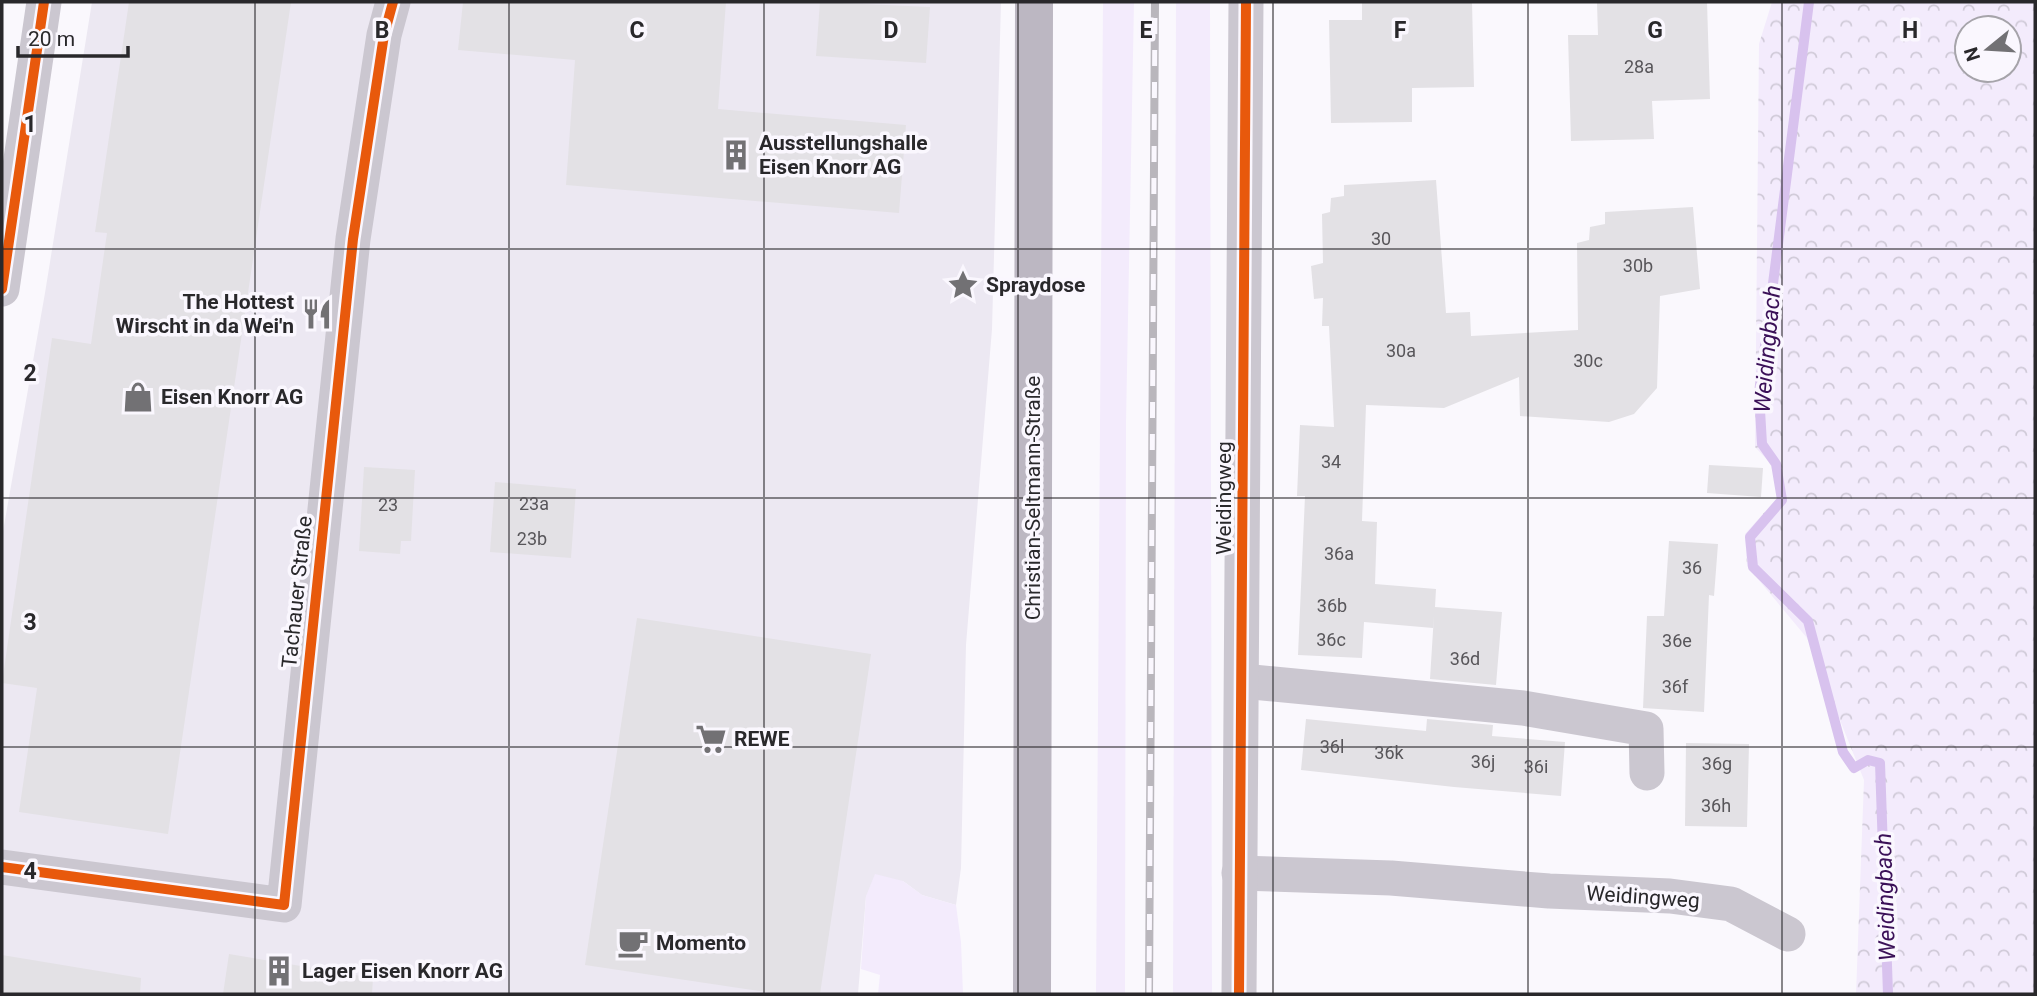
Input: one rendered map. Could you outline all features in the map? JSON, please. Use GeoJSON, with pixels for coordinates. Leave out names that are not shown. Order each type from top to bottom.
{"type":"FeatureCollection","features":[{"type":"Feature","properties":{"kind":"main road","name":"Christian-Seltmann-Straße"},"geometry":{"type":"LineString","coordinates":[[1032,994],[1034,2]]}},
{"type":"Feature","properties":{"kind":"street"},"geometry":{"type":"LineString","coordinates":[[2,283],[44,2]]}},
{"type":"Feature","properties":{"kind":"street","name":"Tachauer Straße"},"geometry":{"type":"LineString","coordinates":[[2,867],[284,905],[353,239],[384,35],[393,2]]}},
{"type":"Feature","properties":{"kind":"street","name":"Weidingweg"},"geometry":{"type":"LineString","coordinates":[[1239,994],[1246,2]]}},
{"type":"Feature","properties":{"kind":"street"},"geometry":{"type":"LineString","coordinates":[[1242,681],[1523,708],[1646,729],[1647,773]]}},
{"type":"Feature","properties":{"kind":"street","name":"Weidingweg"},"geometry":{"type":"LineString","coordinates":[[1239,873],[1391,878],[1549,891],[1670,896],[1731,904],[1788,934]]}},
{"type":"Feature","properties":{"kind":"shaded area"},"geometry":{"type":"Polygon","coordinates":[[[92,2],[1001,2],[992,329],[966,645],[961,868],[956,905],[922,895],[903,881],[866,896],[858,994],[2,994],[2,537],[92,2]]]}},
{"type":"Feature","properties":{"kind":"green space"},"geometry":{"type":"Polygon","coordinates":[[[1103,2],[1134,2],[1126,423],[1125,994],[1096,994],[1103,2]]]}},
{"type":"Feature","properties":{"kind":"green space"},"geometry":{"type":"Polygon","coordinates":[[[1176,2],[1210,2],[1212,994],[1173,994],[1176,2]]]}},
{"type":"Feature","properties":{"kind":"green space"},"geometry":{"type":"Polygon","coordinates":[[[1772,2],[2035,2],[2035,994],[1856,994],[1864,780],[1807,638],[1747,566],[1745,534],[1778,497],[1773,466],[1755,447],[1759,44],[1772,2]]]}},
{"type":"Feature","properties":{"kind":"green space"},"geometry":{"type":"Polygon","coordinates":[[[875,874],[903,881],[922,895],[956,905],[963,994],[878,994],[880,975],[861,969],[866,896],[875,874]]]}},
{"type":"Feature","properties":{"kind":"building","name":"Eisen Knorr AG"},"geometry":{"type":"Polygon","coordinates":[[[129,2],[291,2],[168,834],[19,812],[37,688],[2,683],[52,338],[91,344],[107,233],[95,232],[129,2]]]}},
{"type":"Feature","properties":{"kind":"building"},"geometry":{"type":"Polygon","coordinates":[[[463,2],[726,2],[718,109],[906,125],[899,213],[566,185],[575,60],[458,50],[463,2]]]}},
{"type":"Feature","properties":{"kind":"building"},"geometry":{"type":"Polygon","coordinates":[[[820,2],[930,7],[926,63],[816,56],[820,2]]]}},
{"type":"Feature","properties":{"kind":"building"},"geometry":{"type":"Polygon","coordinates":[[[1362,2],[1472,2],[1474,87],[1412,88],[1412,122],[1331,123],[1329,20],[1362,20],[1362,2]]]}},
{"type":"Feature","properties":{"kind":"building"},"geometry":{"type":"Polygon","coordinates":[[[1707,2],[1710,99],[1652,101],[1654,139],[1571,141],[1568,35],[1598,35],[1597,3],[1707,2]]]}},
{"type":"Feature","properties":{"kind":"building"},"geometry":{"type":"Polygon","coordinates":[[[1436,180],[1446,313],[1470,312],[1471,336],[1578,330],[1577,243],[1589,240],[1590,227],[1605,224],[1605,212],[1693,207],[1700,289],[1660,296],[1657,388],[1634,414],[1609,422],[1520,416],[1519,377],[1444,408],[1366,405],[1362,521],[1377,522],[1375,584],[1436,589],[1435,607],[1502,612],[1496,685],[1430,679],[1434,615],[1433,628],[1364,622],[1362,658],[1298,655],[1305,496],[1297,496],[1300,425],[1334,427],[1329,326],[1322,326],[1323,298],[1314,299],[1311,266],[1323,263],[1322,214],[1330,212],[1331,198],[1344,196],[1344,185],[1436,180]]]}},
{"type":"Feature","properties":{"kind":"building"},"geometry":{"type":"Polygon","coordinates":[[[1709,465],[1763,468],[1761,497],[1707,493],[1709,465]]]}},
{"type":"Feature","properties":{"kind":"building"},"geometry":{"type":"Polygon","coordinates":[[[364,467],[415,470],[411,541],[401,541],[400,554],[359,551],[364,467]]]}},
{"type":"Feature","properties":{"kind":"building"},"geometry":{"type":"Polygon","coordinates":[[[495,482],[576,489],[571,558],[490,552],[495,482]]]}},
{"type":"Feature","properties":{"kind":"building"},"geometry":{"type":"Polygon","coordinates":[[[1669,541],[1718,544],[1714,596],[1709,595],[1704,712],[1643,708],[1647,616],[1664,616],[1669,541]]]}},
{"type":"Feature","properties":{"kind":"building"},"geometry":{"type":"Polygon","coordinates":[[[637,618],[871,654],[820,994],[779,994],[585,965],[637,618]]]}},
{"type":"Feature","properties":{"kind":"building"},"geometry":{"type":"Polygon","coordinates":[[[1306,719],[1426,731],[1427,719],[1493,725],[1492,736],[1565,742],[1561,796],[1301,770],[1306,719]]]}},
{"type":"Feature","properties":{"kind":"building"},"geometry":{"type":"Polygon","coordinates":[[[1686,743],[1749,744],[1747,827],[1685,826],[1686,743]]]}},
{"type":"Feature","properties":{"kind":"building","name":"Lager Eisen Knorr AG"},"geometry":{"type":"Polygon","coordinates":[[[229,954],[373,978],[372,994],[223,994],[229,954]]]}},
{"type":"Feature","properties":{"kind":"building"},"geometry":{"type":"Polygon","coordinates":[[[2,955],[141,978],[140,994],[2,994],[2,955]]]}},
{"type":"Feature","properties":{"kind":"waterway","name":"Weidingbach"},"geometry":{"type":"LineString","coordinates":[[1809,2],[1759,393],[1762,444],[1776,464],[1782,500],[1750,537],[1753,567],[1808,621],[1843,752],[1854,768],[1868,760],[1880,763],[1888,994]]}},
{"type":"Feature","properties":{"kind":"railway"},"geometry":{"type":"LineString","coordinates":[[1149,994],[1155,2]]}},
{"type":"Feature","properties":{"kind":"cycle path"},"geometry":{"type":"LineString","coordinates":[[2,289],[44,2]]}},
{"type":"Feature","properties":{"kind":"cycle path"},"geometry":{"type":"LineString","coordinates":[[2,867],[284,905],[353,239],[384,35],[393,2]]}},
{"type":"Feature","properties":{"kind":"cycle path"},"geometry":{"type":"LineString","coordinates":[[1239,994],[1246,2]]}},
{"type":"Feature","properties":{"kind":"place","name":"Ausstellungshalle Eisen Knorr AG"},"geometry":{"type":"Point","coordinates":[736,155]}},
{"type":"Feature","properties":{"kind":"place","name":"Spraydose"},"geometry":{"type":"Point","coordinates":[963,285]}},
{"type":"Feature","properties":{"kind":"place","name":"The Hottest Wirscht in da Wei'n"},"geometry":{"type":"Point","coordinates":[317,314]}},
{"type":"Feature","properties":{"kind":"place","name":"Eisen Knorr AG"},"geometry":{"type":"Point","coordinates":[138,397]}},
{"type":"Feature","properties":{"kind":"place","name":"REWE"},"geometry":{"type":"Point","coordinates":[711,739]}},
{"type":"Feature","properties":{"kind":"place","name":"Momento"},"geometry":{"type":"Point","coordinates":[633,943]}},
{"type":"Feature","properties":{"kind":"place","name":"Lager Eisen Knorr AG"},"geometry":{"type":"Point","coordinates":[279,971]}}]}
